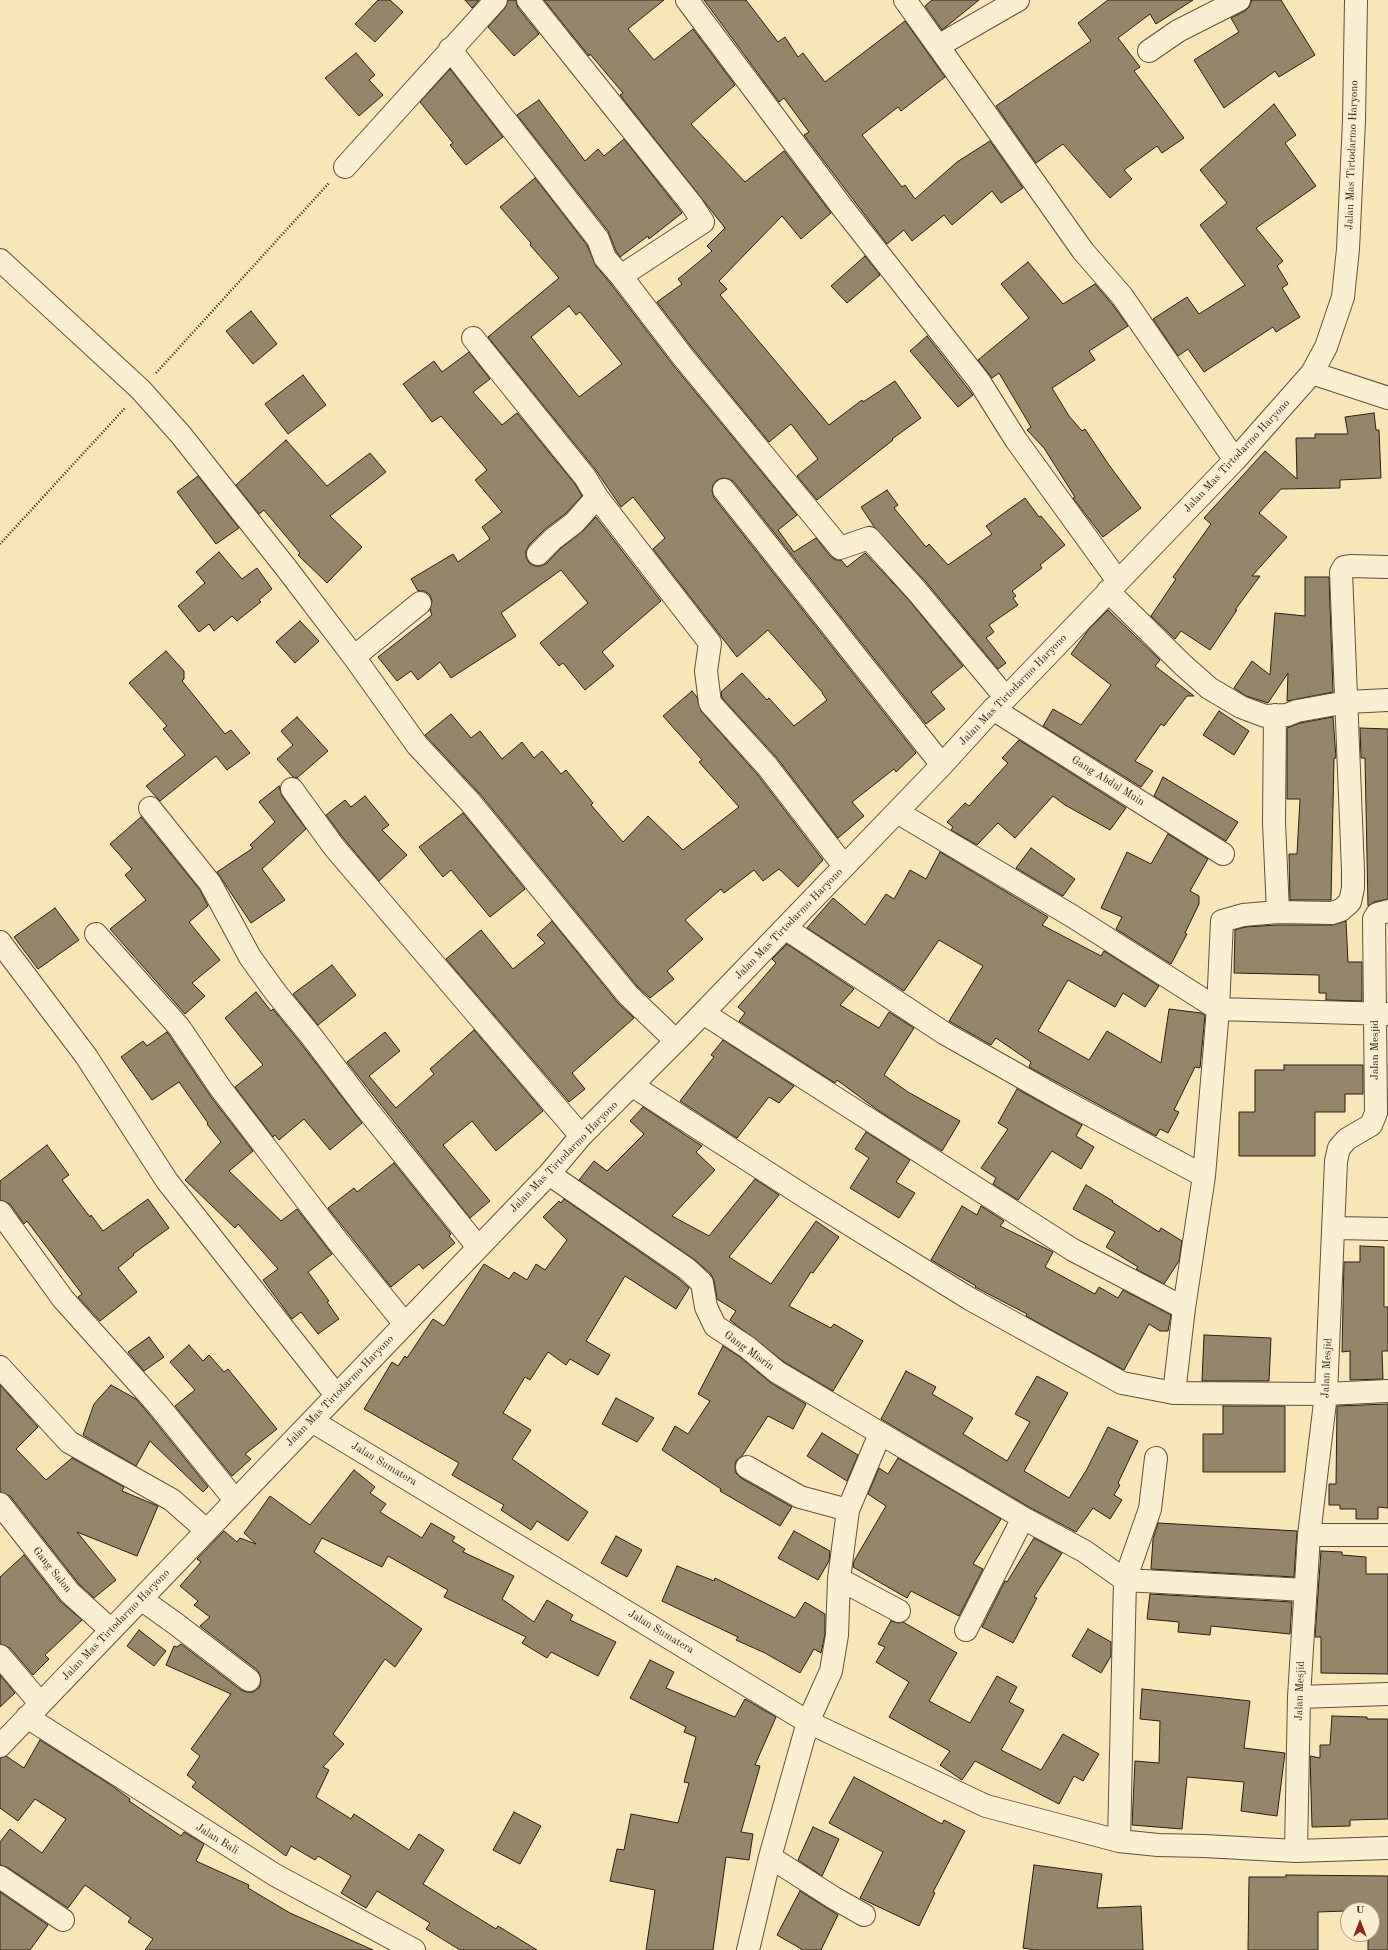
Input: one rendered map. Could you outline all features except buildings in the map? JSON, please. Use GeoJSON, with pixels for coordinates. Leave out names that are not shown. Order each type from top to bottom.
{"type":"FeatureCollection","features":[{"type":"Feature","properties":{"kind":"street"},"geometry":{"type":"LineString","coordinates":[[345,167],[450,49],[496,0]]}},
{"type":"Feature","properties":{"kind":"street"},"geometry":{"type":"LineString","coordinates":[[450,49],[598,238],[605,258],[621,276],[703,222],[692,205],[528,0]]}},
{"type":"Feature","properties":{"kind":"street"},"geometry":{"type":"LineString","coordinates":[[687,0],[847,213],[979,381],[1016,440],[1113,586],[1183,665],[1209,688],[1241,707],[1265,716],[1287,716],[1297,711],[1346,702],[1388,700]]}},
{"type":"Feature","properties":{"kind":"street"},"geometry":{"type":"LineString","coordinates":[[905,0],[995,129],[1083,251],[1122,296],[1235,460]]}},
{"type":"Feature","properties":{"kind":"street"},"geometry":{"type":"LineString","coordinates":[[938,46],[1018,0]]}},
{"type":"Feature","properties":{"kind":"street"},"geometry":{"type":"LineString","coordinates":[[1149,51],[1178,31],[1208,6],[1239,0]]}},
{"type":"Feature","properties":{"kind":"street","name":"Jalan Mas Tirtodarmo Haryono"},"geometry":{"type":"LineString","coordinates":[[0,1746],[549,1174],[581,1136],[633,1086],[704,1013],[999,704],[1235,460],[1312,373],[1326,347],[1343,297],[1348,249],[1350,204],[1356,0]]}},
{"type":"Feature","properties":{"kind":"street"},"geometry":{"type":"LineString","coordinates":[[0,260],[140,390],[181,435],[287,569],[354,657],[417,745],[470,802],[628,995],[676,1041]]}},
{"type":"Feature","properties":{"kind":"street","name":"Gang Abdul Muin"},"geometry":{"type":"LineString","coordinates":[[621,276],[688,364],[840,548],[869,538],[916,590],[999,704],[1222,854]]}},
{"type":"Feature","properties":{"kind":"street"},"geometry":{"type":"LineString","coordinates":[[473,338],[585,477],[597,497],[710,643],[706,670],[710,703],[767,766],[844,866]]}},
{"type":"Feature","properties":{"kind":"street"},"geometry":{"type":"LineString","coordinates":[[1312,373],[1388,398]]}},
{"type":"Feature","properties":{"kind":"street"},"geometry":{"type":"LineString","coordinates":[[724,490],[942,765]]}},
{"type":"Feature","properties":{"kind":"street"},"geometry":{"type":"LineString","coordinates":[[538,554],[553,539],[574,523],[597,497]]}},
{"type":"Feature","properties":{"kind":"street"},"geometry":{"type":"LineString","coordinates":[[1174,1393],[1184,1308],[1204,1176],[1218,1009],[1222,921],[1244,914],[1278,912],[1332,913],[1341,910],[1350,902],[1353,882],[1341,572],[1344,567],[1350,566],[1388,567]]}},
{"type":"Feature","properties":{"kind":"street"},"geometry":{"type":"LineString","coordinates":[[354,657],[420,604]]}},
{"type":"Feature","properties":{"kind":"street"},"geometry":{"type":"LineString","coordinates":[[1276,716],[1274,823],[1278,912]]}},
{"type":"Feature","properties":{"kind":"street"},"geometry":{"type":"LineString","coordinates":[[292,789],[334,847],[581,1136]]}},
{"type":"Feature","properties":{"kind":"street"},"geometry":{"type":"LineString","coordinates":[[150,808],[210,883],[250,957],[276,993],[312,1037],[365,1107],[478,1247]]}},
{"type":"Feature","properties":{"kind":"street"},"geometry":{"type":"LineString","coordinates":[[897,812],[1072,916],[1218,1009],[1381,1014]]}},
{"type":"Feature","properties":{"kind":"street","name":"Jalan Mesjid"},"geometry":{"type":"LineString","coordinates":[[1296,1851],[1299,1697],[1309,1535],[1326,1394],[1336,1161],[1339,1148],[1347,1139],[1371,1125],[1376,1113],[1381,1014],[1374,919],[1377,914],[1388,911]]}},
{"type":"Feature","properties":{"kind":"street"},"geometry":{"type":"LineString","coordinates":[[785,928],[944,1033],[1062,1100],[1204,1176]]}},
{"type":"Feature","properties":{"kind":"street"},"geometry":{"type":"LineString","coordinates":[[96,934],[179,1026],[225,1095],[334,1237],[405,1324]]}},
{"type":"Feature","properties":{"kind":"street"},"geometry":{"type":"LineString","coordinates":[[0,942],[86,1056],[167,1181],[336,1395]]}},
{"type":"Feature","properties":{"kind":"street"},"geometry":{"type":"LineString","coordinates":[[704,1013],[1073,1250],[1184,1308]]}},
{"type":"Feature","properties":{"kind":"street"},"geometry":{"type":"LineString","coordinates":[[633,1086],[807,1198],[970,1299],[1122,1383],[1174,1393],[1326,1394],[1388,1391]]}},
{"type":"Feature","properties":{"kind":"street","name":"Gang Misrin"},"geometry":{"type":"LineString","coordinates":[[549,1174],[688,1269],[702,1283],[706,1307],[715,1326],[747,1347],[777,1372],[1022,1518],[1084,1551],[1125,1580]]}},
{"type":"Feature","properties":{"kind":"street"},"geometry":{"type":"LineString","coordinates":[[0,1212],[63,1299],[158,1405],[235,1500]]}},
{"type":"Feature","properties":{"kind":"street"},"geometry":{"type":"LineString","coordinates":[[1334,1228],[1388,1229]]}},
{"type":"Feature","properties":{"kind":"street"},"geometry":{"type":"LineString","coordinates":[[0,1367],[69,1442],[172,1500],[206,1530]]}},
{"type":"Feature","properties":{"kind":"street","name":"Jalan Sumatera"},"geometry":{"type":"LineString","coordinates":[[312,1420],[808,1722],[986,1806],[1120,1841],[1158,1845],[1296,1851],[1388,1848]]}},
{"type":"Feature","properties":{"kind":"street"},"geometry":{"type":"LineString","coordinates":[[749,1950],[770,1857],[808,1722],[831,1672],[837,1635],[839,1580],[848,1510],[880,1434]]}},
{"type":"Feature","properties":{"kind":"street"},"geometry":{"type":"LineString","coordinates":[[1120,1841],[1125,1580],[1150,1509],[1156,1458]]}},
{"type":"Feature","properties":{"kind":"street"},"geometry":{"type":"LineString","coordinates":[[747,1467],[800,1496],[848,1510]]}},
{"type":"Feature","properties":{"kind":"street","name":"Gang Salon"},"geometry":{"type":"LineString","coordinates":[[0,1504],[70,1593],[111,1630]]}},
{"type":"Feature","properties":{"kind":"street"},"geometry":{"type":"LineString","coordinates":[[966,1630],[1022,1518]]}},
{"type":"Feature","properties":{"kind":"street"},"geometry":{"type":"LineString","coordinates":[[1309,1535],[1388,1535]]}},
{"type":"Feature","properties":{"kind":"street"},"geometry":{"type":"LineString","coordinates":[[839,1580],[899,1611]]}},
{"type":"Feature","properties":{"kind":"street"},"geometry":{"type":"LineString","coordinates":[[1125,1580],[1306,1590]]}},
{"type":"Feature","properties":{"kind":"street"},"geometry":{"type":"LineString","coordinates":[[140,1599],[176,1624],[249,1680]]}},
{"type":"Feature","properties":{"kind":"street","name":"Jalan Bali"},"geometry":{"type":"LineString","coordinates":[[0,1656],[34,1710],[275,1875],[414,1950]]}},
{"type":"Feature","properties":{"kind":"street"},"geometry":{"type":"LineString","coordinates":[[1299,1697],[1388,1694]]}},
{"type":"Feature","properties":{"kind":"street"},"geometry":{"type":"LineString","coordinates":[[770,1857],[834,1898],[864,1915]]}},
{"type":"Feature","properties":{"kind":"street"},"geometry":{"type":"LineString","coordinates":[[0,1877],[63,1920]]}},
{"type":"Feature","properties":{"kind":"path"},"geometry":{"type":"LineString","coordinates":[[0,544],[345,167]]}}]}
